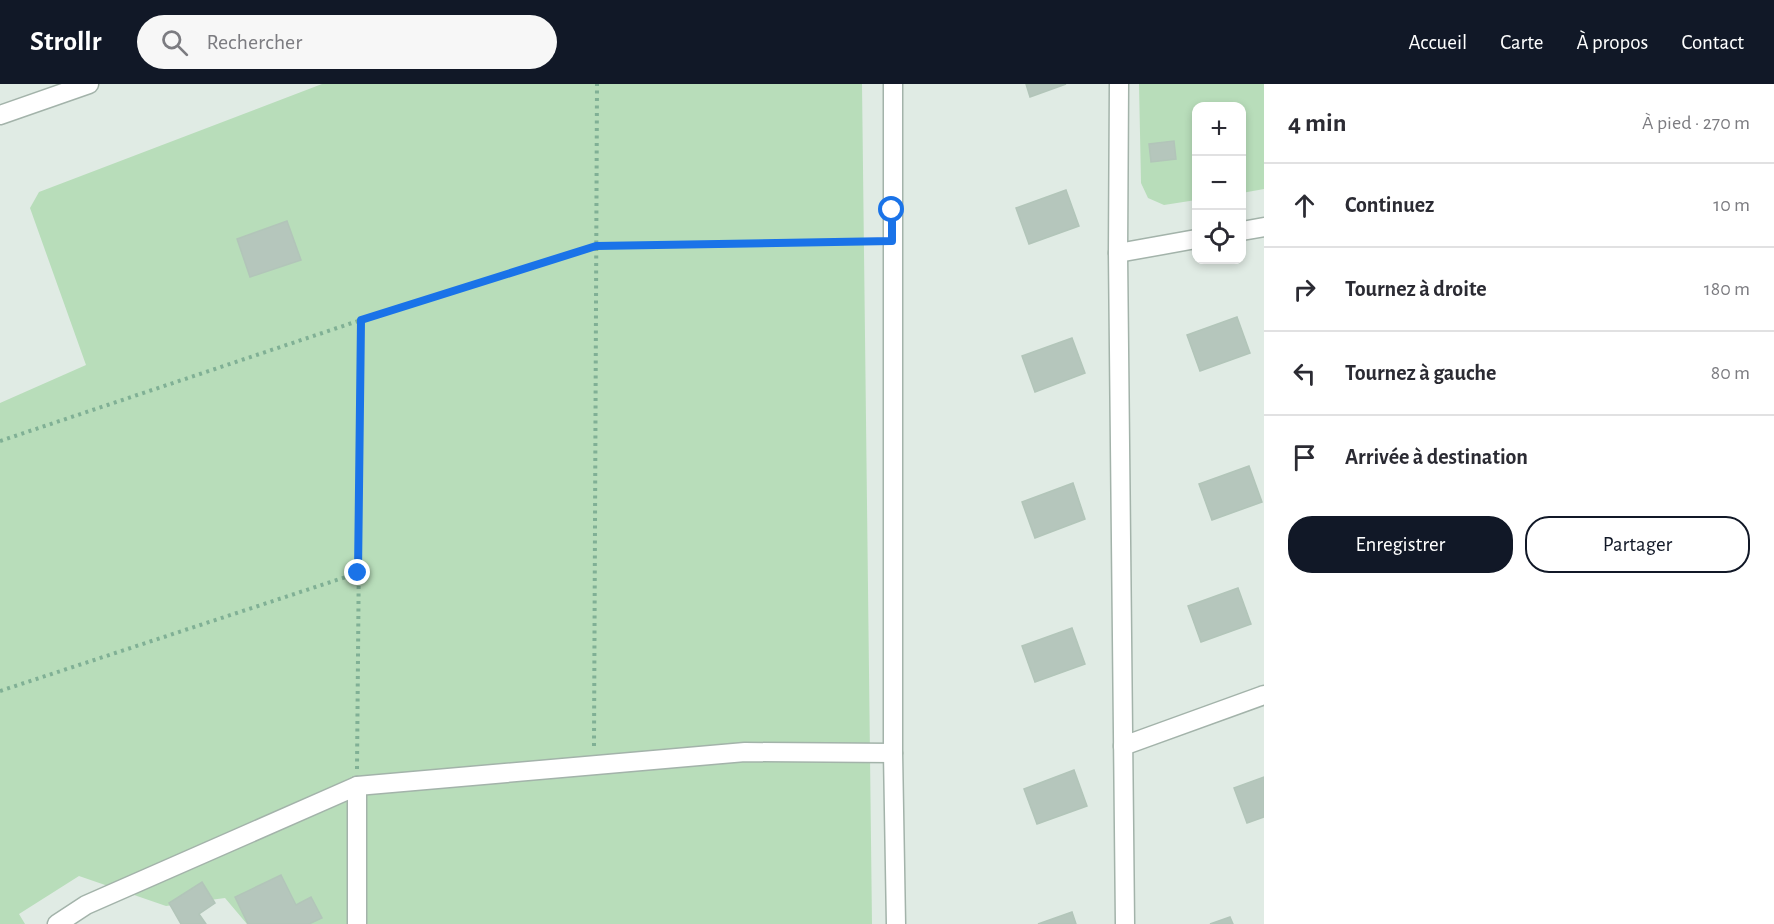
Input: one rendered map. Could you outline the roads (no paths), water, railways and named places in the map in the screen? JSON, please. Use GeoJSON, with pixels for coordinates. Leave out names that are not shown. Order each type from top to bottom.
{"type":"FeatureCollection","features":[{"type":"Feature","properties":{"kind":"street"},"geometry":{"type":"LineString","coordinates":[[0,116],[88,84]]}},
{"type":"Feature","properties":{"kind":"street"},"geometry":{"type":"LineString","coordinates":[[893,84],[893,753],[896,924]]}},
{"type":"Feature","properties":{"kind":"street"},"geometry":{"type":"LineString","coordinates":[[1119,84],[1118,253],[1125,924]]}},
{"type":"Feature","properties":{"kind":"street"},"geometry":{"type":"LineString","coordinates":[[1246,230],[1264,227]]}},
{"type":"Feature","properties":{"kind":"street"},"geometry":{"type":"LineString","coordinates":[[1118,253],[1192,240]]}},
{"type":"Feature","properties":{"kind":"street"},"geometry":{"type":"LineString","coordinates":[[1123,746],[1264,694]]}},
{"type":"Feature","properties":{"kind":"street"},"geometry":{"type":"LineString","coordinates":[[57,924],[86,905],[357,786],[745,752],[893,753]]}},
{"type":"Feature","properties":{"kind":"street"},"geometry":{"type":"LineString","coordinates":[[357,786],[357,924]]}}]}
